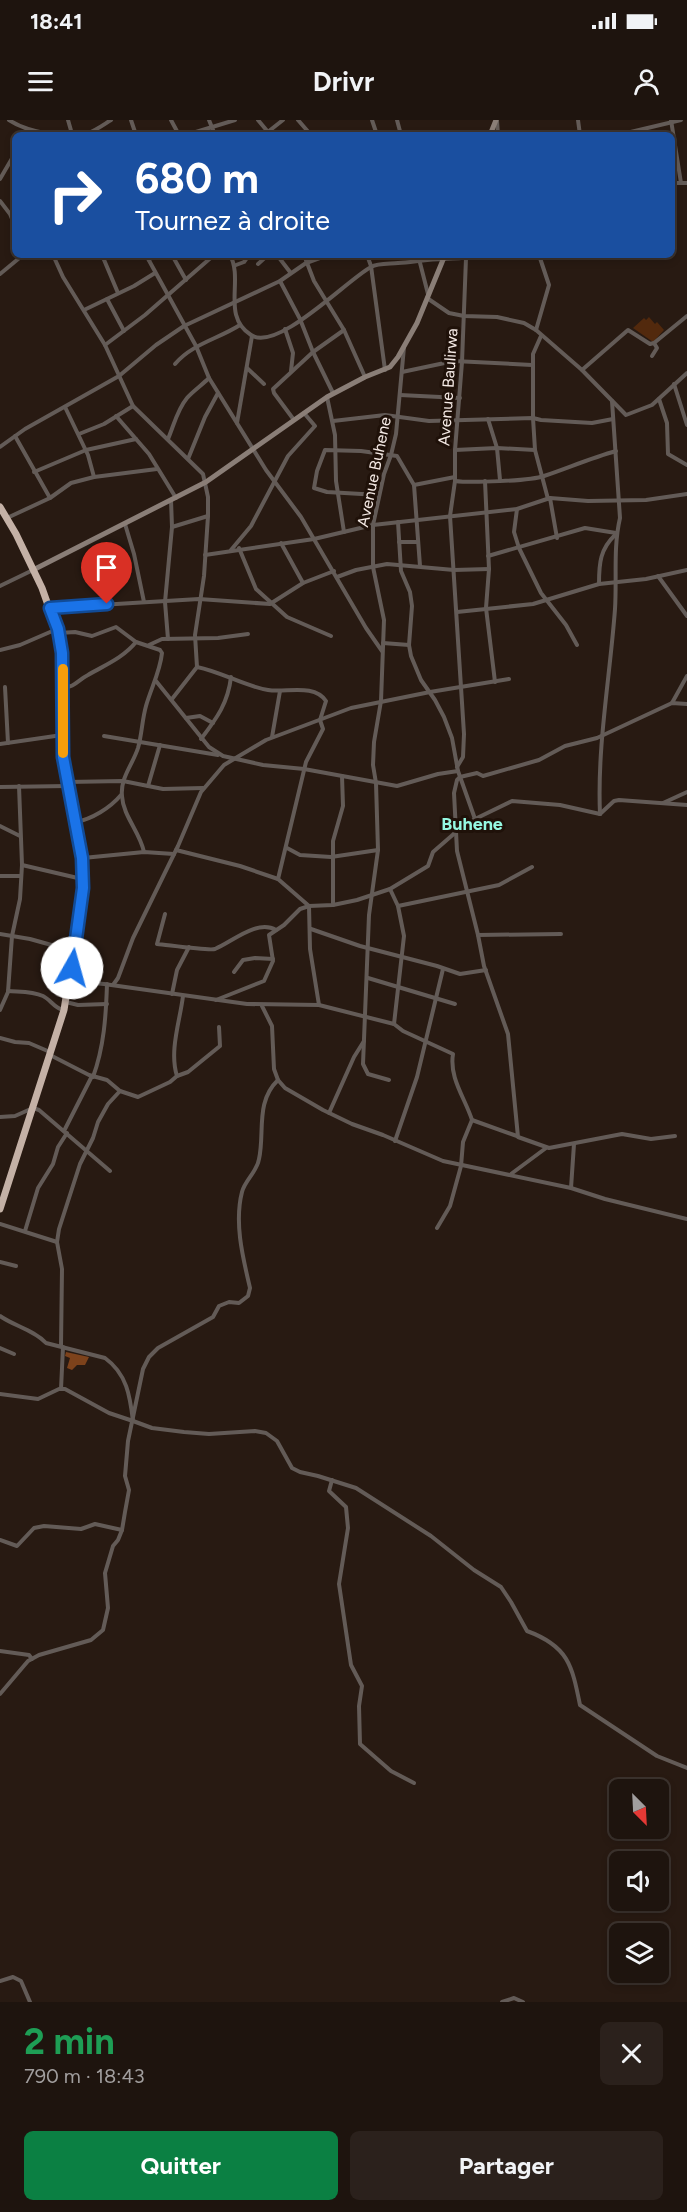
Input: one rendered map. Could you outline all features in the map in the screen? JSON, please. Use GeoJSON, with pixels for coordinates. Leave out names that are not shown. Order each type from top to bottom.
{"type":"FeatureCollection","features":[{"type":"Feature","properties":{"kind":"highway"},"geometry":{"type":"LineString","coordinates":[[0,507],[33,570],[58,631],[63,664],[62,735],[68,784],[82,858],[74,951],[65,1006],[0,1209]]}},
{"type":"Feature","properties":{"kind":"main road"},"geometry":{"type":"LineString","coordinates":[[33,570],[206,482],[330,395],[365,377],[385,370],[394,363],[405,346],[444,258]]}},
{"type":"Feature","properties":{"kind":"street"},"geometry":{"type":"LineString","coordinates":[[9,120],[18,126],[38,132]]}},
{"type":"Feature","properties":{"kind":"street"},"geometry":{"type":"LineString","coordinates":[[90,132],[111,120]]}},
{"type":"Feature","properties":{"kind":"street"},"geometry":{"type":"LineString","coordinates":[[209,120],[214,132]]}},
{"type":"Feature","properties":{"kind":"street"},"geometry":{"type":"LineString","coordinates":[[196,132],[235,120]]}},
{"type":"Feature","properties":{"kind":"street"},"geometry":{"type":"LineString","coordinates":[[258,120],[268,132],[283,120]]}},
{"type":"Feature","properties":{"kind":"street"},"geometry":{"type":"LineString","coordinates":[[298,120],[308,132]]}},
{"type":"Feature","properties":{"kind":"street"},"geometry":{"type":"LineString","coordinates":[[629,132],[681,120]]}},
{"type":"Feature","properties":{"kind":"street"},"geometry":{"type":"LineString","coordinates":[[16,132],[18,126]]}},
{"type":"Feature","properties":{"kind":"street"},"geometry":{"type":"LineString","coordinates":[[675,146],[681,183]]}},
{"type":"Feature","properties":{"kind":"street"},"geometry":{"type":"LineString","coordinates":[[0,179],[12,158]]}},
{"type":"Feature","properties":{"kind":"street"},"geometry":{"type":"LineString","coordinates":[[675,183],[687,183]]}},
{"type":"Feature","properties":{"kind":"street"},"geometry":{"type":"LineString","coordinates":[[0,201],[12,219]]}},
{"type":"Feature","properties":{"kind":"street"},"geometry":{"type":"LineString","coordinates":[[0,274],[19,258]]}},
{"type":"Feature","properties":{"kind":"street"},"geometry":{"type":"LineString","coordinates":[[54,258],[63,277],[105,345],[133,406],[201,471],[206,482],[208,516],[204,576],[195,638],[197,666],[172,699]]}},
{"type":"Feature","properties":{"kind":"street"},"geometry":{"type":"LineString","coordinates":[[103,258],[118,293]]}},
{"type":"Feature","properties":{"kind":"street"},"geometry":{"type":"LineString","coordinates":[[174,258],[186,280]]}},
{"type":"Feature","properties":{"kind":"street"},"geometry":{"type":"LineString","coordinates":[[105,345],[211,258]]}},
{"type":"Feature","properties":{"kind":"street"},"geometry":{"type":"LineString","coordinates":[[232,258],[236,265],[233,302],[236,317],[240,325],[252,336],[259,338],[271,336],[285,329],[328,302],[371,266],[438,258]]}},
{"type":"Feature","properties":{"kind":"street"},"geometry":{"type":"LineString","coordinates":[[236,265],[244,262],[247,258]]}},
{"type":"Feature","properties":{"kind":"street"},"geometry":{"type":"LineString","coordinates":[[258,264],[265,258]]}},
{"type":"Feature","properties":{"kind":"street"},"geometry":{"type":"LineString","coordinates":[[279,258],[290,272]]}},
{"type":"Feature","properties":{"kind":"street"},"geometry":{"type":"LineString","coordinates":[[305,258],[314,280],[344,330],[365,377]]}},
{"type":"Feature","properties":{"kind":"street"},"geometry":{"type":"LineString","coordinates":[[0,447],[119,376],[164,338],[184,326],[280,281],[290,272],[320,258]]}},
{"type":"Feature","properties":{"kind":"street"},"geometry":{"type":"LineString","coordinates":[[368,258],[385,370]]}},
{"type":"Feature","properties":{"kind":"street"},"geometry":{"type":"LineString","coordinates":[[419,258],[428,296],[449,313],[464,316],[497,316],[524,323],[536,330],[582,370],[626,415],[652,405],[687,373]]}},
{"type":"Feature","properties":{"kind":"street"},"geometry":{"type":"LineString","coordinates":[[448,258],[456,260],[466,258]]}},
{"type":"Feature","properties":{"kind":"street","name":"Avenue Baulirwa"},"geometry":{"type":"LineString","coordinates":[[458,769],[463,758],[457,612],[450,516],[459,419],[466,258]]}},
{"type":"Feature","properties":{"kind":"street"},"geometry":{"type":"LineString","coordinates":[[536,330],[549,285],[540,258]]}},
{"type":"Feature","properties":{"kind":"street"},"geometry":{"type":"LineString","coordinates":[[149,260],[154,273],[196,346],[209,378],[273,480],[296,510],[366,628],[383,652]]}},
{"type":"Feature","properties":{"kind":"street"},"geometry":{"type":"LineString","coordinates":[[84,310],[134,286],[154,273]]}},
{"type":"Feature","properties":{"kind":"street"},"geometry":{"type":"LineString","coordinates":[[280,281],[300,319],[330,395],[338,493],[344,532]]}},
{"type":"Feature","properties":{"kind":"street"},"geometry":{"type":"LineString","coordinates":[[107,299],[124,331]]}},
{"type":"Feature","properties":{"kind":"street"},"geometry":{"type":"LineString","coordinates":[[582,370],[628,330],[650,344],[687,316]]}},
{"type":"Feature","properties":{"kind":"street"},"geometry":{"type":"LineString","coordinates":[[175,364],[196,346],[240,325]]}},
{"type":"Feature","properties":{"kind":"street"},"geometry":{"type":"LineString","coordinates":[[285,329],[293,354],[291,372]]}},
{"type":"Feature","properties":{"kind":"street"},"geometry":{"type":"LineString","coordinates":[[294,420],[273,391],[313,352],[344,330]]}},
{"type":"Feature","properties":{"kind":"street"},"geometry":{"type":"LineString","coordinates":[[237,423],[252,336]]}},
{"type":"Feature","properties":{"kind":"street"},"geometry":{"type":"LineString","coordinates":[[541,336],[533,354],[535,450],[549,498],[556,538]]}},
{"type":"Feature","properties":{"kind":"street"},"geometry":{"type":"LineString","coordinates":[[652,356],[657,348],[654,343]]}},
{"type":"Feature","properties":{"kind":"street","name":"Avenue Buhene"},"geometry":{"type":"LineString","coordinates":[[389,1080],[373,1076],[365,1070],[363,1064],[372,896],[378,850],[376,783],[373,765],[374,742],[381,701],[384,620],[374,567],[373,525],[384,474],[392,455],[399,417],[405,346]]}},
{"type":"Feature","properties":{"kind":"street"},"geometry":{"type":"LineString","coordinates":[[402,372],[442,362],[533,365]]}},
{"type":"Feature","properties":{"kind":"street"},"geometry":{"type":"LineString","coordinates":[[246,368],[264,384]]}},
{"type":"Feature","properties":{"kind":"street"},"geometry":{"type":"LineString","coordinates":[[168,439],[178,411],[188,396],[209,378]]}},
{"type":"Feature","properties":{"kind":"street"},"geometry":{"type":"LineString","coordinates":[[674,384],[687,425]]}},
{"type":"Feature","properties":{"kind":"street"},"geometry":{"type":"LineString","coordinates":[[188,459],[205,417],[219,392]]}},
{"type":"Feature","properties":{"kind":"street"},"geometry":{"type":"LineString","coordinates":[[400,395],[460,398]]}},
{"type":"Feature","properties":{"kind":"street"},"geometry":{"type":"LineString","coordinates":[[659,399],[667,423],[668,454],[687,465]]}},
{"type":"Feature","properties":{"kind":"street"},"geometry":{"type":"LineString","coordinates":[[600,814],[602,736],[616,582],[616,533],[620,518],[612,401]]}},
{"type":"Feature","properties":{"kind":"street"},"geometry":{"type":"LineString","coordinates":[[79,434],[96,428],[133,406]]}},
{"type":"Feature","properties":{"kind":"street"},"geometry":{"type":"LineString","coordinates":[[64,407],[86,450],[94,477]]}},
{"type":"Feature","properties":{"kind":"street"},"geometry":{"type":"LineString","coordinates":[[230,550],[250,526],[288,456],[315,426],[304,413]]}},
{"type":"Feature","properties":{"kind":"street"},"geometry":{"type":"LineString","coordinates":[[333,421],[385,415],[429,421],[533,418],[592,423],[613,419]]}},
{"type":"Feature","properties":{"kind":"street"},"geometry":{"type":"LineString","coordinates":[[116,416],[149,454],[157,469],[160,470],[174,499],[165,602],[168,639]]}},
{"type":"Feature","properties":{"kind":"street"},"geometry":{"type":"LineString","coordinates":[[488,419],[497,448],[500,480]]}},
{"type":"Feature","properties":{"kind":"street"},"geometry":{"type":"LineString","coordinates":[[15,436],[50,498]]}},
{"type":"Feature","properties":{"kind":"street"},"geometry":{"type":"LineString","coordinates":[[34,472],[86,450],[136,439]]}},
{"type":"Feature","properties":{"kind":"street"},"geometry":{"type":"LineString","coordinates":[[455,450],[497,448],[535,450]]}},
{"type":"Feature","properties":{"kind":"street"},"geometry":{"type":"LineString","coordinates":[[379,495],[314,489],[317,471],[324,452],[329,449],[397,456],[414,485],[420,566]]}},
{"type":"Feature","properties":{"kind":"street"},"geometry":{"type":"LineString","coordinates":[[414,485],[455,479],[484,481],[543,476],[586,459],[615,451]]}},
{"type":"Feature","properties":{"kind":"street"},"geometry":{"type":"LineString","coordinates":[[4,518],[50,498],[71,483],[94,477],[157,469]]}},
{"type":"Feature","properties":{"kind":"street"},"geometry":{"type":"LineString","coordinates":[[484,481],[489,569],[486,608],[495,682]]}},
{"type":"Feature","properties":{"kind":"street"},"geometry":{"type":"LineString","coordinates":[[205,555],[314,539],[373,525],[517,509],[549,498],[619,501],[687,494]]}},
{"type":"Feature","properties":{"kind":"street"},"geometry":{"type":"LineString","coordinates":[[517,509],[514,532],[519,548],[546,600],[566,625],[577,645]]}},
{"type":"Feature","properties":{"kind":"street"},"geometry":{"type":"LineString","coordinates":[[172,527],[208,516]]}},
{"type":"Feature","properties":{"kind":"street"},"geometry":{"type":"LineString","coordinates":[[398,522],[400,565],[410,592],[412,606],[408,645],[415,668],[430,692],[451,736],[460,777],[475,819]]}},
{"type":"Feature","properties":{"kind":"street"},"geometry":{"type":"LineString","coordinates":[[125,524],[144,603]]}},
{"type":"Feature","properties":{"kind":"street"},"geometry":{"type":"LineString","coordinates":[[488,556],[585,528],[616,533]]}},
{"type":"Feature","properties":{"kind":"street"},"geometry":{"type":"LineString","coordinates":[[599,584],[601,554],[607,542],[616,533]]}},
{"type":"Feature","properties":{"kind":"street"},"geometry":{"type":"LineString","coordinates":[[399,542],[418,542]]}},
{"type":"Feature","properties":{"kind":"street"},"geometry":{"type":"LineString","coordinates":[[282,543],[303,583]]}},
{"type":"Feature","properties":{"kind":"street"},"geometry":{"type":"LineString","coordinates":[[238,549],[254,586],[287,617],[331,636]]}},
{"type":"Feature","properties":{"kind":"street"},"geometry":{"type":"LineString","coordinates":[[97,560],[107,604]]}},
{"type":"Feature","properties":{"kind":"street"},"geometry":{"type":"LineString","coordinates":[[337,577],[374,567],[400,565],[454,570],[489,569]]}},
{"type":"Feature","properties":{"kind":"street"},"geometry":{"type":"LineString","coordinates":[[0,586],[33,570]]}},
{"type":"Feature","properties":{"kind":"street"},"geometry":{"type":"LineString","coordinates":[[457,612],[533,604],[599,584],[687,570]]}},
{"type":"Feature","properties":{"kind":"street"},"geometry":{"type":"LineString","coordinates":[[50,608],[199,599],[273,603],[303,583],[334,571]]}},
{"type":"Feature","properties":{"kind":"street"},"geometry":{"type":"LineString","coordinates":[[658,576],[687,616]]}},
{"type":"Feature","properties":{"kind":"street"},"geometry":{"type":"LineString","coordinates":[[0,650],[58,631],[92,636],[116,627],[136,642],[160,650],[162,654],[156,681],[146,706],[140,740],[123,781],[124,805],[144,852]]}},
{"type":"Feature","properties":{"kind":"street"},"geometry":{"type":"LineString","coordinates":[[149,645],[168,639],[248,634]]}},
{"type":"Feature","properties":{"kind":"street"},"geometry":{"type":"LineString","coordinates":[[63,688],[76,685],[87,675],[127,652],[136,642]]}},
{"type":"Feature","properties":{"kind":"street"},"geometry":{"type":"LineString","coordinates":[[383,643],[408,645]]}},
{"type":"Feature","properties":{"kind":"street"},"geometry":{"type":"LineString","coordinates":[[197,666],[255,687],[280,691],[297,690],[320,695],[326,703],[320,720],[323,729],[312,747],[304,769],[278,879]]}},
{"type":"Feature","properties":{"kind":"street"},"geometry":{"type":"LineString","coordinates":[[672,703],[687,676]]}},
{"type":"Feature","properties":{"kind":"street"},"geometry":{"type":"LineString","coordinates":[[201,738],[223,710],[231,677]]}},
{"type":"Feature","properties":{"kind":"street"},"geometry":{"type":"LineString","coordinates":[[113,985],[203,788],[224,765],[272,737],[351,708],[509,679]]}},
{"type":"Feature","properties":{"kind":"street"},"geometry":{"type":"LineString","coordinates":[[156,681],[209,747],[223,756]]}},
{"type":"Feature","properties":{"kind":"street"},"geometry":{"type":"LineString","coordinates":[[5,687],[8,743]]}},
{"type":"Feature","properties":{"kind":"street"},"geometry":{"type":"LineString","coordinates":[[272,737],[280,691]]}},
{"type":"Feature","properties":{"kind":"street"},"geometry":{"type":"LineString","coordinates":[[518,1137],[508,1034],[486,970],[457,851],[454,793],[457,780],[460,777],[477,773],[483,776],[522,766],[565,746],[602,736],[672,703],[687,704]]}},
{"type":"Feature","properties":{"kind":"street"},"geometry":{"type":"LineString","coordinates":[[186,718],[200,716],[213,723]]}},
{"type":"Feature","properties":{"kind":"street"},"geometry":{"type":"LineString","coordinates":[[0,744],[62,735]]}},
{"type":"Feature","properties":{"kind":"street"},"geometry":{"type":"LineString","coordinates":[[104,736],[140,740],[263,765],[304,769],[399,786],[458,769]]}},
{"type":"Feature","properties":{"kind":"street"},"geometry":{"type":"LineString","coordinates":[[148,786],[160,745]]}},
{"type":"Feature","properties":{"kind":"street"},"geometry":{"type":"LineString","coordinates":[[333,905],[333,841],[343,806],[342,776]]}},
{"type":"Feature","properties":{"kind":"street"},"geometry":{"type":"LineString","coordinates":[[0,786],[123,781],[163,789],[203,788]]}},
{"type":"Feature","properties":{"kind":"street"},"geometry":{"type":"LineString","coordinates":[[0,1010],[3,998],[8,991],[12,936],[20,899],[22,865],[19,786]]}},
{"type":"Feature","properties":{"kind":"street"},"geometry":{"type":"LineString","coordinates":[[662,804],[687,792]]}},
{"type":"Feature","properties":{"kind":"street"},"geometry":{"type":"LineString","coordinates":[[76,822],[103,811],[122,795]]}},
{"type":"Feature","properties":{"kind":"street"},"geometry":{"type":"LineString","coordinates":[[215,1000],[266,978],[273,959],[270,933],[297,911],[309,906],[333,905],[372,896],[390,889],[428,866],[433,852],[456,831],[475,819],[516,800],[560,805],[600,814]]}},
{"type":"Feature","properties":{"kind":"street"},"geometry":{"type":"LineString","coordinates":[[600,814],[617,800],[687,805]]}},
{"type":"Feature","properties":{"kind":"street"},"geometry":{"type":"LineString","coordinates":[[0,826],[21,836]]}},
{"type":"Feature","properties":{"kind":"street"},"geometry":{"type":"LineString","coordinates":[[287,848],[300,855],[332,857],[378,850]]}},
{"type":"Feature","properties":{"kind":"street"},"geometry":{"type":"LineString","coordinates":[[82,858],[144,852],[175,852],[240,866],[278,879],[309,906],[311,957],[319,1005]]}},
{"type":"Feature","properties":{"kind":"street"},"geometry":{"type":"LineString","coordinates":[[22,865],[82,879]]}},
{"type":"Feature","properties":{"kind":"street"},"geometry":{"type":"LineString","coordinates":[[398,906],[501,884],[532,867]]}},
{"type":"Feature","properties":{"kind":"street"},"geometry":{"type":"LineString","coordinates":[[0,876],[21,876]]}},
{"type":"Feature","properties":{"kind":"street"},"geometry":{"type":"LineString","coordinates":[[390,889],[398,906],[404,936],[394,1024]]}},
{"type":"Feature","properties":{"kind":"street"},"geometry":{"type":"LineString","coordinates":[[165,914],[156,943],[208,951],[245,933],[266,927],[276,930]]}},
{"type":"Feature","properties":{"kind":"street"},"geometry":{"type":"LineString","coordinates":[[311,928],[369,949],[460,974],[486,970]]}},
{"type":"Feature","properties":{"kind":"street"},"geometry":{"type":"LineString","coordinates":[[0,934],[74,951]]}},
{"type":"Feature","properties":{"kind":"street"},"geometry":{"type":"LineString","coordinates":[[478,935],[561,934]]}},
{"type":"Feature","properties":{"kind":"street"},"geometry":{"type":"LineString","coordinates":[[172,994],[177,970],[189,947]]}},
{"type":"Feature","properties":{"kind":"street"},"geometry":{"type":"LineString","coordinates":[[234,972],[243,960],[273,959]]}},
{"type":"Feature","properties":{"kind":"street"},"geometry":{"type":"LineString","coordinates":[[395,1141],[417,1077],[443,969]]}},
{"type":"Feature","properties":{"kind":"street"},"geometry":{"type":"LineString","coordinates":[[368,978],[454,1004]]}},
{"type":"Feature","properties":{"kind":"street"},"geometry":{"type":"LineString","coordinates":[[70,981],[262,1005],[319,1005],[394,1024],[403,1031],[453,1054],[451,1065],[454,1076],[472,1120],[490,1129],[546,1148]]}},
{"type":"Feature","properties":{"kind":"street"},"geometry":{"type":"LineString","coordinates":[[25,1231],[38,1188],[53,1164],[65,1132],[99,1062],[104,1035],[107,984]]}},
{"type":"Feature","properties":{"kind":"street"},"geometry":{"type":"LineString","coordinates":[[8,991],[32,992],[48,1000],[58,1009],[65,1006],[107,1004]]}},
{"type":"Feature","properties":{"kind":"street"},"geometry":{"type":"LineString","coordinates":[[177,1076],[174,1069],[174,1051],[183,996]]}},
{"type":"Feature","properties":{"kind":"street"},"geometry":{"type":"LineString","coordinates":[[262,1005],[272,1026],[274,1069],[278,1080],[285,1088],[329,1113],[443,1161],[571,1188],[605,1199],[687,1219]]}},
{"type":"Feature","properties":{"kind":"street"},"geometry":{"type":"LineString","coordinates":[[0,1040],[29,1043],[138,1097],[201,1064],[220,1046],[219,1028]]}},
{"type":"Feature","properties":{"kind":"street"},"geometry":{"type":"LineString","coordinates":[[329,1113],[354,1057],[365,1039]]}},
{"type":"Feature","properties":{"kind":"street"},"geometry":{"type":"LineString","coordinates":[[0,1694],[20,1668],[32,1659],[91,1641],[103,1630],[108,1608],[105,1573],[113,1546],[122,1530],[129,1490],[125,1476],[126,1461],[143,1369],[149,1357],[158,1348],[213,1317],[219,1306],[229,1302],[239,1303],[248,1296],[250,1288],[239,1228],[240,1202],[243,1189],[253,1176],[259,1159],[260,1123],[264,1105],[278,1080]]}},
{"type":"Feature","properties":{"kind":"street"},"geometry":{"type":"LineString","coordinates":[[61,1389],[62,1269],[57,1242],[80,1164],[98,1122],[120,1090]]}},
{"type":"Feature","properties":{"kind":"street"},"geometry":{"type":"LineString","coordinates":[[0,1117],[15,1116],[33,1108],[39,1110],[110,1171]]}},
{"type":"Feature","properties":{"kind":"street"},"geometry":{"type":"LineString","coordinates":[[437,1228],[449,1209],[461,1166],[463,1142],[472,1120]]}},
{"type":"Feature","properties":{"kind":"street"},"geometry":{"type":"LineString","coordinates":[[510,1174],[546,1148],[622,1134],[651,1139],[675,1136]]}},
{"type":"Feature","properties":{"kind":"street"},"geometry":{"type":"LineString","coordinates":[[571,1188],[574,1144]]}},
{"type":"Feature","properties":{"kind":"street"},"geometry":{"type":"LineString","coordinates":[[0,1224],[57,1242]]}},
{"type":"Feature","properties":{"kind":"street"},"geometry":{"type":"LineString","coordinates":[[0,1262],[16,1266]]}},
{"type":"Feature","properties":{"kind":"street"},"geometry":{"type":"LineString","coordinates":[[0,1316],[13,1325],[40,1337],[46,1343],[105,1358],[112,1363],[121,1373],[127,1387],[133,1421]]}},
{"type":"Feature","properties":{"kind":"street"},"geometry":{"type":"LineString","coordinates":[[0,1348],[14,1354]]}},
{"type":"Feature","properties":{"kind":"street"},"geometry":{"type":"LineString","coordinates":[[0,1394],[38,1399],[65,1389],[109,1413],[152,1428],[209,1434],[255,1431],[266,1433],[277,1441],[292,1468],[356,1488],[431,1536],[474,1570],[501,1587],[512,1602],[527,1631],[558,1647],[572,1670],[580,1705],[657,1756],[687,1768]]}},
{"type":"Feature","properties":{"kind":"street"},"geometry":{"type":"LineString","coordinates":[[332,1480],[329,1491],[346,1507],[348,1528],[339,1584],[351,1665],[362,1686],[359,1706],[360,1744],[391,1771],[414,1783]]}},
{"type":"Feature","properties":{"kind":"street"},"geometry":{"type":"LineString","coordinates":[[0,1540],[17,1546],[34,1528],[44,1526],[81,1529],[95,1524],[122,1530]]}},
{"type":"Feature","properties":{"kind":"street"},"geometry":{"type":"LineString","coordinates":[[0,1651],[29,1655],[32,1659]]}},
{"type":"Feature","properties":{"kind":"street"},"geometry":{"type":"LineString","coordinates":[[0,1981],[12,1977],[21,1981],[30,2002]]}},
{"type":"Feature","properties":{"kind":"street"},"geometry":{"type":"LineString","coordinates":[[502,2002],[514,1998],[522,2002]]}},
{"type":"Feature","properties":{"kind":"shaded area"},"geometry":{"type":"Polygon","coordinates":[[[649,317],[664,330],[653,342],[633,328],[644,318],[646,320],[649,317]]]}},
{"type":"Feature","properties":{"kind":"shaded area"},"geometry":{"type":"Polygon","coordinates":[[[66,1352],[89,1357],[85,1365],[77,1365],[72,1370],[67,1368],[70,1358],[65,1356],[66,1352]]]}},
{"type":"Feature","properties":{"kind":"slow traffic"},"geometry":{"type":"LineString","coordinates":[[63,669],[63,753]]}},
{"type":"Feature","properties":{"kind":"district","name":"Buhene"},"geometry":{"type":"Point","coordinates":[472,824]}},
{"type":"Feature","properties":{"kind":"route"},"geometry":{"type":"LineString","coordinates":[[72,968],[83,888],[82,858],[63,757],[62,653],[58,629],[50,608],[107,604]]}}]}
